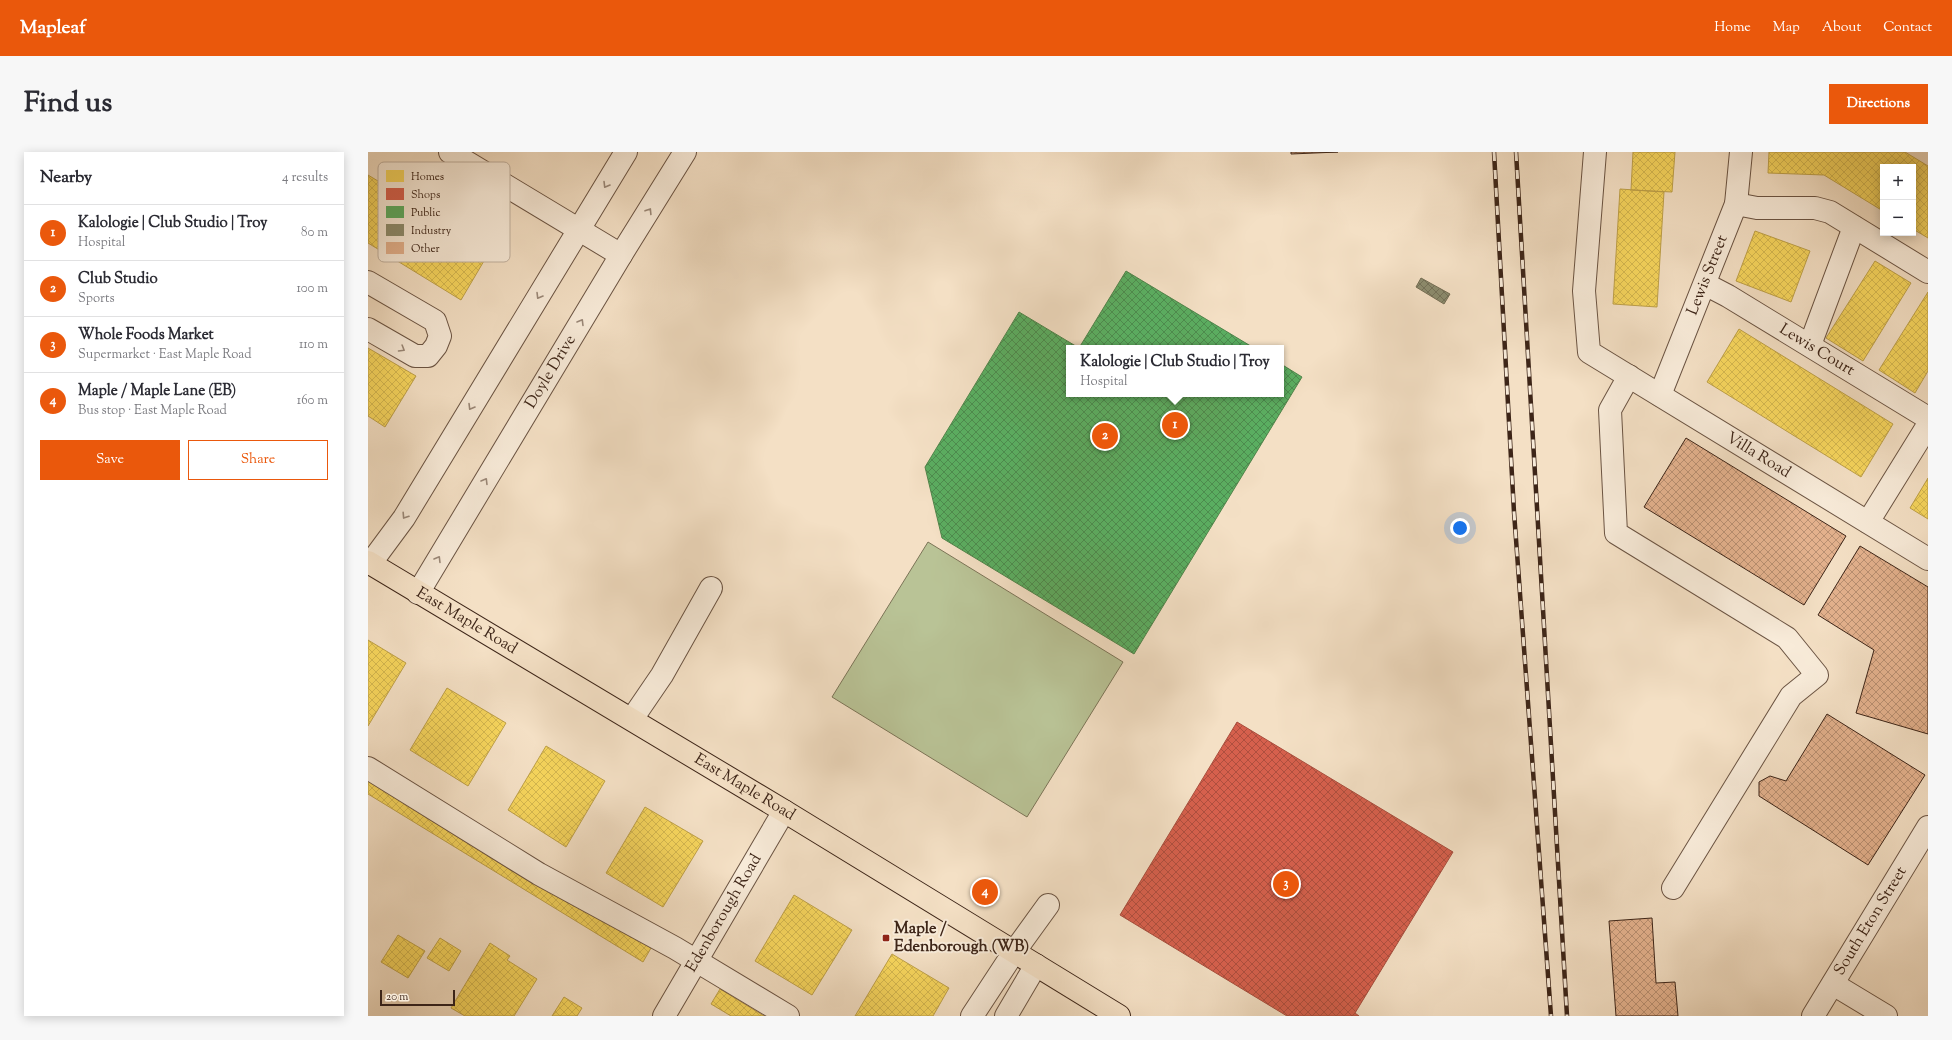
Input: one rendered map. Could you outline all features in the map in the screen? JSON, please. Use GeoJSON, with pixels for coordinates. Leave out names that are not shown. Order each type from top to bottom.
{"type":"FeatureCollection","features":[{"type":"Feature","properties":{"kind":"main road","name":"East Maple Road"},"geometry":{"type":"LineString","coordinates":[[369,563],[784,811],[1119,1016]]}},
{"type":"Feature","properties":{"kind":"street"},"geometry":{"type":"LineString","coordinates":[[450,152],[467,162]]}},
{"type":"Feature","properties":{"kind":"street"},"geometry":{"type":"LineString","coordinates":[[369,563],[404,518],[626,152]]}},
{"type":"Feature","properties":{"kind":"street","name":"Doyle Drive"},"geometry":{"type":"LineString","coordinates":[[418,593],[621,255],[685,152]]}},
{"type":"Feature","properties":{"kind":"street","name":"Villa Road"},"geometry":{"type":"LineString","coordinates":[[1595,152],[1584,291],[1589,352],[1928,559]]}},
{"type":"Feature","properties":{"kind":"street","name":"Lewis Street"},"geometry":{"type":"LineString","coordinates":[[1660,395],[1736,204],[1741,152]]}},
{"type":"Feature","properties":{"kind":"street"},"geometry":{"type":"LineString","coordinates":[[510,188],[621,255]]}},
{"type":"Feature","properties":{"kind":"street"},"geometry":{"type":"LineString","coordinates":[[1736,204],[1757,208],[1815,208],[1830,212],[1928,272]]}},
{"type":"Feature","properties":{"kind":"street"},"geometry":{"type":"LineString","coordinates":[[1810,345],[1854,227]]}},
{"type":"Feature","properties":{"kind":"street"},"geometry":{"type":"LineString","coordinates":[[368,282],[435,321],[440,336],[436,346],[428,356],[415,356],[368,329]]}},
{"type":"Feature","properties":{"kind":"street","name":"Lewis Court"},"geometry":{"type":"LineString","coordinates":[[1705,284],[1810,345],[1928,418]]}},
{"type":"Feature","properties":{"kind":"street"},"geometry":{"type":"LineString","coordinates":[[1629,376],[1610,410],[1616,533],[1787,638],[1817,675],[1791,696],[1673,888]]}},
{"type":"Feature","properties":{"kind":"street"},"geometry":{"type":"LineString","coordinates":[[1868,522],[1928,425]]}},
{"type":"Feature","properties":{"kind":"street"},"geometry":{"type":"LineString","coordinates":[[632,720],[662,675],[711,588]]}},
{"type":"Feature","properties":{"kind":"street"},"geometry":{"type":"LineString","coordinates":[[368,768],[539,874],[697,961],[788,1016]]}},
{"type":"Feature","properties":{"kind":"street","name":"Edenborough Road"},"geometry":{"type":"LineString","coordinates":[[664,1016],[784,811]]}},
{"type":"Feature","properties":{"kind":"street","name":"South Eton Street"},"geometry":{"type":"LineString","coordinates":[[1813,1016],[1928,827]]}},
{"type":"Feature","properties":{"kind":"street"},"geometry":{"type":"LineString","coordinates":[[972,1016],[1014,952],[1048,905]]}},
{"type":"Feature","properties":{"kind":"street"},"geometry":{"type":"LineString","coordinates":[[1006,1016],[1036,965]]}},
{"type":"Feature","properties":{"kind":"street"},"geometry":{"type":"LineString","coordinates":[[1833,984],[1886,1016]]}},
{"type":"Feature","properties":{"kind":"green space"},"geometry":{"type":"Polygon","coordinates":[[[928,542],[1123,662],[1027,817],[832,697],[928,542]]]}},
{"type":"Feature","properties":{"kind":"building: Homes"},"geometry":{"type":"Polygon","coordinates":[[[1633,152],[1675,152],[1672,192],[1631,190],[1633,152]]]}},
{"type":"Feature","properties":{"kind":"building: Homes"},"geometry":{"type":"Polygon","coordinates":[[[1769,152],[1905,152],[1928,166],[1928,238],[1916,231],[1916,164],[1880,164],[1880,209],[1824,175],[1768,173],[1769,152]]]}},
{"type":"Feature","properties":{"kind":"building: Homes"},"geometry":{"type":"Polygon","coordinates":[[[368,175],[378,181],[378,249],[368,243],[368,175]]]}},
{"type":"Feature","properties":{"kind":"building: Homes"},"geometry":{"type":"Polygon","coordinates":[[[1620,189],[1664,192],[1657,307],[1613,304],[1620,189]]]}},
{"type":"Feature","properties":{"kind":"building: Homes"},"geometry":{"type":"Polygon","coordinates":[[[1755,231],[1810,251],[1791,302],[1736,281],[1755,231]]]}},
{"type":"Feature","properties":{"kind":"building: Homes"},"geometry":{"type":"Polygon","coordinates":[[[1875,261],[1911,283],[1863,361],[1826,338],[1875,261]]]}},
{"type":"Feature","properties":{"kind":"building: Homes"},"geometry":{"type":"Polygon","coordinates":[[[399,262],[483,262],[461,300],[399,262]]]}},
{"type":"Feature","properties":{"kind":"building: Homes"},"geometry":{"type":"Polygon","coordinates":[[[1928,292],[1928,371],[1915,393],[1879,370],[1928,292]]]}},
{"type":"Feature","properties":{"kind":"building: Homes"},"geometry":{"type":"Polygon","coordinates":[[[1739,329],[1893,424],[1861,477],[1707,382],[1739,329]]]}},
{"type":"Feature","properties":{"kind":"building: Homes"},"geometry":{"type":"Polygon","coordinates":[[[368,348],[416,376],[385,427],[368,416],[368,348]]]}},
{"type":"Feature","properties":{"kind":"building: Homes"},"geometry":{"type":"Polygon","coordinates":[[[1928,478],[1928,519],[1910,508],[1928,478]]]}},
{"type":"Feature","properties":{"kind":"building: Homes"},"geometry":{"type":"Polygon","coordinates":[[[368,640],[406,663],[368,726],[368,640]]]}},
{"type":"Feature","properties":{"kind":"building: Homes"},"geometry":{"type":"Polygon","coordinates":[[[447,688],[506,723],[468,786],[410,750],[447,688]]]}},
{"type":"Feature","properties":{"kind":"building: Homes"},"geometry":{"type":"Polygon","coordinates":[[[546,746],[605,781],[566,847],[508,810],[546,746]]]}},
{"type":"Feature","properties":{"kind":"building: Homes"},"geometry":{"type":"Polygon","coordinates":[[[368,775],[651,948],[643,962],[368,794],[368,775]]]}},
{"type":"Feature","properties":{"kind":"building: Homes"},"geometry":{"type":"Polygon","coordinates":[[[645,807],[703,841],[663,907],[606,873],[645,807]]]}},
{"type":"Feature","properties":{"kind":"building: Homes"},"geometry":{"type":"Polygon","coordinates":[[[794,895],[852,930],[812,995],[755,961],[794,895]]]}},
{"type":"Feature","properties":{"kind":"building: Homes"},"geometry":{"type":"Polygon","coordinates":[[[398,935],[425,951],[408,978],[381,962],[398,935]]]}},
{"type":"Feature","properties":{"kind":"building: Homes"},"geometry":{"type":"Polygon","coordinates":[[[440,938],[461,951],[449,971],[427,958],[440,938]]]}},
{"type":"Feature","properties":{"kind":"building: Homes"},"geometry":{"type":"Polygon","coordinates":[[[490,943],[510,956],[507,960],[537,979],[514,1016],[465,1016],[451,1008],[490,943]]]}},
{"type":"Feature","properties":{"kind":"building: Homes"},"geometry":{"type":"Polygon","coordinates":[[[892,954],[949,988],[933,1016],[855,1016],[892,954]]]}},
{"type":"Feature","properties":{"kind":"building: Homes"},"geometry":{"type":"Polygon","coordinates":[[[720,989],[764,1016],[731,1016],[711,1004],[720,989]]]}},
{"type":"Feature","properties":{"kind":"building: Homes"},"geometry":{"type":"Polygon","coordinates":[[[564,997],[582,1008],[577,1016],[552,1016],[564,997]]]}},
{"type":"Feature","properties":{"kind":"building: Shops"},"geometry":{"type":"Polygon","coordinates":[[[1237,722],[1453,852],[1355,1013],[1359,1016],[1287,1016],[1120,915],[1237,722]]]}},
{"type":"Feature","properties":{"kind":"building: Public"},"geometry":{"type":"Polygon","coordinates":[[[1126,271],[1249,345],[1081,345],[1126,271]]]}},
{"type":"Feature","properties":{"kind":"building: Public"},"geometry":{"type":"Polygon","coordinates":[[[1019,312],[1074,345],[1066,345],[1066,397],[1284,397],[1284,366],[1302,377],[1134,654],[942,538],[925,467],[1019,312]]]}},
{"type":"Feature","properties":{"kind":"building: Industry"},"geometry":{"type":"Polygon","coordinates":[[[1421,278],[1450,294],[1444,304],[1416,287],[1421,278]]]}},
{"type":"Feature","properties":{"kind":"building: Other"},"geometry":{"type":"Polygon","coordinates":[[[1291,152],[1338,152],[1291,154],[1291,152]]]}},
{"type":"Feature","properties":{"kind":"building: Other"},"geometry":{"type":"Polygon","coordinates":[[[1686,438],[1846,536],[1804,605],[1644,507],[1686,438]]]}},
{"type":"Feature","properties":{"kind":"building: Other"},"geometry":{"type":"Polygon","coordinates":[[[1860,546],[1928,587],[1928,734],[1856,713],[1874,650],[1818,615],[1860,546]]]}},
{"type":"Feature","properties":{"kind":"building: Other"},"geometry":{"type":"Polygon","coordinates":[[[1827,714],[1925,775],[1868,865],[1759,796],[1759,782],[1770,776],[1786,781],[1827,714]]]}},
{"type":"Feature","properties":{"kind":"building: Other"},"geometry":{"type":"Polygon","coordinates":[[[1652,918],[1656,983],[1675,982],[1678,1016],[1616,1016],[1609,921],[1652,918]]]}},
{"type":"Feature","properties":{"kind":"railway"},"geometry":{"type":"LineString","coordinates":[[1494,152],[1514,512],[1551,1016]]}},
{"type":"Feature","properties":{"kind":"railway"},"geometry":{"type":"LineString","coordinates":[[1516,152],[1567,1016]]}},
{"type":"Feature","properties":{"kind":"place","name":"Kalologie | Club Studio | Troy"},"geometry":{"type":"Point","coordinates":[1175,425]}},
{"type":"Feature","properties":{"kind":"place","name":"Club Studio"},"geometry":{"type":"Point","coordinates":[1105,436]}},
{"type":"Feature","properties":{"kind":"place","name":"Whole Foods Market"},"geometry":{"type":"Point","coordinates":[1286,884]}},
{"type":"Feature","properties":{"kind":"place","name":"Maple / Maple Lane (EB)"},"geometry":{"type":"Point","coordinates":[985,892]}},
{"type":"Feature","properties":{"kind":"place","name":"Maple / Edenborough (WB)"},"geometry":{"type":"Point","coordinates":[886,938]}}]}
